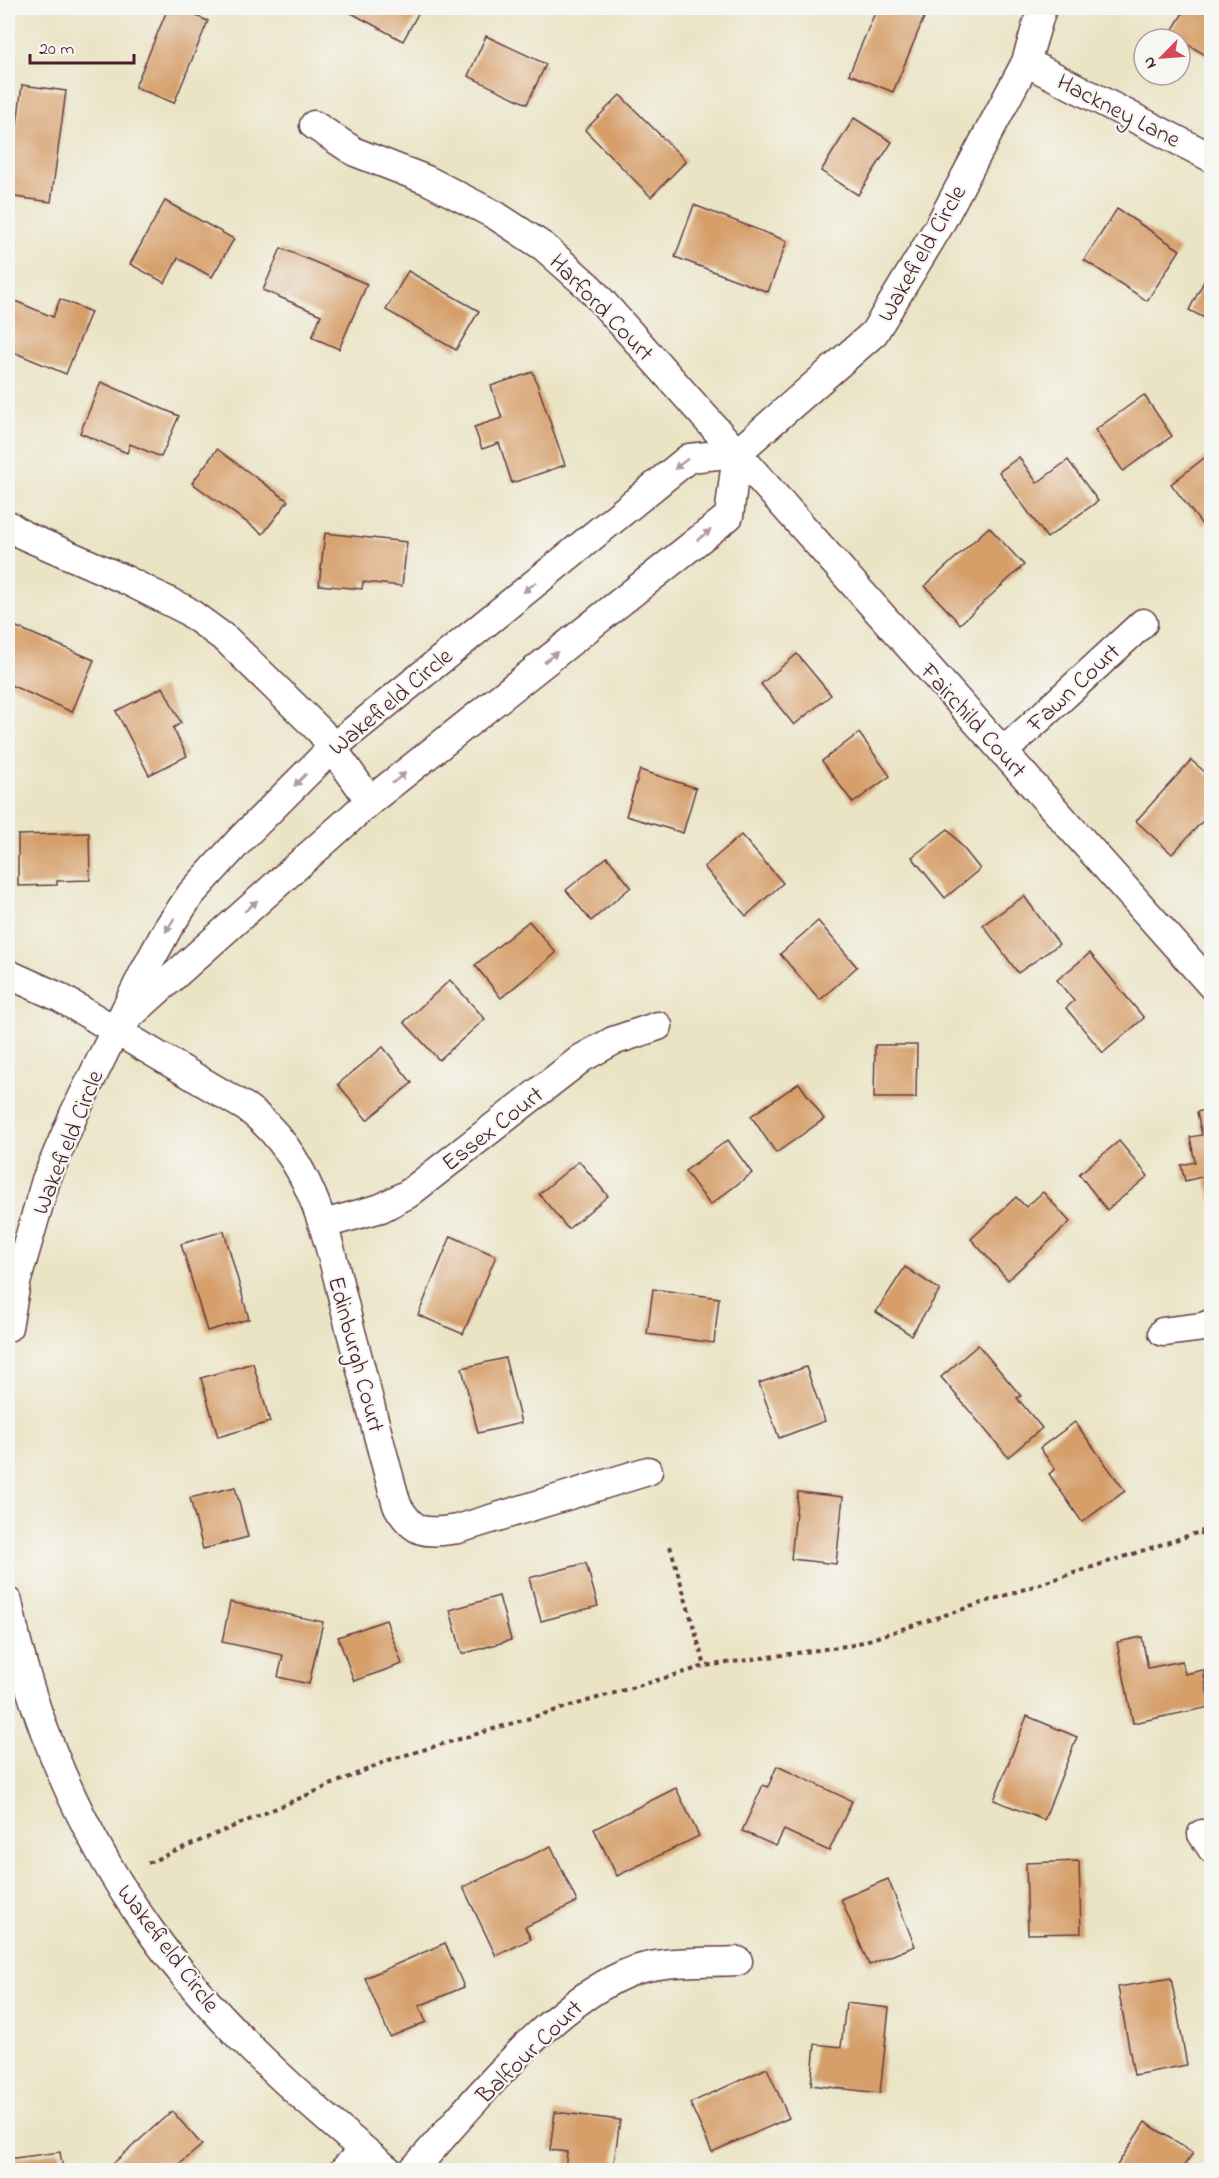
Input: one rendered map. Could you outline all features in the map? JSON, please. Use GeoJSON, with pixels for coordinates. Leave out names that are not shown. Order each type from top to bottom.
{"type":"FeatureCollection","features":[{"type":"Feature","properties":{"kind":"street","name":"Wakefield Circle"},"geometry":{"type":"LineString","coordinates":[[8,1327],[16,1283],[46,1180],[74,1113],[168,928],[191,894],[242,838],[332,748],[689,458],[737,453],[874,333],[939,226],[1026,62],[1042,8]]}},
{"type":"Feature","properties":{"kind":"street","name":"Hackney Lane"},"geometry":{"type":"LineString","coordinates":[[1026,62],[1212,158]]}},
{"type":"Feature","properties":{"kind":"street","name":"Harford Court"},"geometry":{"type":"LineString","coordinates":[[314,125],[355,152],[427,180],[495,215],[543,247],[589,287],[737,453]]}},
{"type":"Feature","properties":{"kind":"street","name":"Wakefield Circle"},"geometry":{"type":"LineString","coordinates":[[115,1030],[214,938],[370,801],[729,516],[737,453]]}},
{"type":"Feature","properties":{"kind":"street","name":"Fairchild Court"},"geometry":{"type":"LineString","coordinates":[[737,453],[1212,986]]}},
{"type":"Feature","properties":{"kind":"street"},"geometry":{"type":"LineString","coordinates":[[8,525],[23,535],[126,580],[186,610],[227,640],[321,732],[370,801]]}},
{"type":"Feature","properties":{"kind":"street","name":"Fawn Court"},"geometry":{"type":"LineString","coordinates":[[1003,752],[1143,623]]}},
{"type":"Feature","properties":{"kind":"street","name":"Edinburgh Court"},"geometry":{"type":"LineString","coordinates":[[8,974],[59,997],[247,1108],[268,1123],[299,1167],[324,1224],[397,1505],[406,1520],[418,1530],[430,1533],[458,1528],[648,1471]]}},
{"type":"Feature","properties":{"kind":"street","name":"Essex Court"},"geometry":{"type":"LineString","coordinates":[[324,1224],[381,1208],[408,1194],[582,1058],[613,1041],[658,1026]]}},
{"type":"Feature","properties":{"kind":"street"},"geometry":{"type":"LineString","coordinates":[[1163,1332],[1203,1327],[1212,1323]]}},
{"type":"Feature","properties":{"kind":"street","name":"Wakefield Circle"},"geometry":{"type":"LineString","coordinates":[[8,1602],[13,1655],[68,1788],[115,1877],[149,1930],[229,2025],[363,2150],[388,2170]]}},
{"type":"Feature","properties":{"kind":"street","name":"Balfour Court"},"geometry":{"type":"LineString","coordinates":[[413,2170],[537,2036],[567,2009],[592,1992],[627,1973],[658,1965],[738,1961]]}},
{"type":"Feature","properties":{"kind":"street"},"geometry":{"type":"LineString","coordinates":[[344,2170],[363,2150]]}},
{"type":"Feature","properties":{"kind":"path"},"geometry":{"type":"LineString","coordinates":[[148,1863],[389,1760],[705,1666],[852,1645],[1212,1528]]}},
{"type":"Feature","properties":{"kind":"path"},"geometry":{"type":"LineString","coordinates":[[1196,1533],[1212,1535]]}},
{"type":"Feature","properties":{"kind":"path"},"geometry":{"type":"LineString","coordinates":[[670,1546],[705,1666]]}},
{"type":"Feature","properties":{"kind":"building"},"geometry":{"type":"Polygon","coordinates":[[[168,8],[176,8],[208,21],[174,103],[135,87],[168,8]]]}},
{"type":"Feature","properties":{"kind":"building"},"geometry":{"type":"Polygon","coordinates":[[[342,8],[421,8],[403,41],[342,8]]]}},
{"type":"Feature","properties":{"kind":"building"},"geometry":{"type":"Polygon","coordinates":[[[877,8],[928,8],[893,92],[849,74],[877,8]]]}},
{"type":"Feature","properties":{"kind":"building"},"geometry":{"type":"Polygon","coordinates":[[[1186,8],[1212,8],[1212,59],[1192,47],[1192,27],[1174,27],[1186,8]]]}},
{"type":"Feature","properties":{"kind":"building"},"geometry":{"type":"Polygon","coordinates":[[[486,36],[546,64],[527,104],[468,76],[486,36]]]}},
{"type":"Feature","properties":{"kind":"building"},"geometry":{"type":"Polygon","coordinates":[[[22,85],[66,91],[51,202],[8,196],[22,85]]]}},
{"type":"Feature","properties":{"kind":"building"},"geometry":{"type":"Polygon","coordinates":[[[620,95],[686,161],[651,197],[585,130],[620,95]]]}},
{"type":"Feature","properties":{"kind":"building"},"geometry":{"type":"Polygon","coordinates":[[[854,118],[892,142],[858,195],[821,171],[854,118]]]}},
{"type":"Feature","properties":{"kind":"building"},"geometry":{"type":"Polygon","coordinates":[[[165,201],[234,239],[212,277],[178,258],[165,283],[130,264],[165,201]]]}},
{"type":"Feature","properties":{"kind":"building"},"geometry":{"type":"Polygon","coordinates":[[[694,205],[787,241],[768,292],[675,257],[694,205]]]}},
{"type":"Feature","properties":{"kind":"building"},"geometry":{"type":"Polygon","coordinates":[[[1117,209],[1180,250],[1147,301],[1084,260],[1117,209]]]}},
{"type":"Feature","properties":{"kind":"building"},"geometry":{"type":"Polygon","coordinates":[[[281,248],[367,284],[339,349],[312,337],[321,315],[263,290],[281,248]]]}},
{"type":"Feature","properties":{"kind":"building"},"geometry":{"type":"Polygon","coordinates":[[[1212,266],[1212,322],[1189,310],[1212,266]]]}},
{"type":"Feature","properties":{"kind":"building"},"geometry":{"type":"Polygon","coordinates":[[[408,271],[479,311],[456,350],[386,310],[408,271]]]}},
{"type":"Feature","properties":{"kind":"building"},"geometry":{"type":"Polygon","coordinates":[[[8,298],[53,317],[60,299],[91,312],[66,374],[8,350],[8,298]]]}},
{"type":"Feature","properties":{"kind":"building"},"geometry":{"type":"Polygon","coordinates":[[[533,372],[565,465],[512,483],[499,443],[482,449],[474,427],[502,418],[491,386],[533,372]]]}},
{"type":"Feature","properties":{"kind":"building"},"geometry":{"type":"Polygon","coordinates":[[[101,382],[179,416],[161,457],[130,444],[127,453],[80,433],[101,382]]]}},
{"type":"Feature","properties":{"kind":"building"},"geometry":{"type":"Polygon","coordinates":[[[1144,395],[1172,436],[1123,471],[1095,430],[1144,395]]]}},
{"type":"Feature","properties":{"kind":"building"},"geometry":{"type":"Polygon","coordinates":[[[217,449],[288,501],[263,534],[192,483],[217,449]]]}},
{"type":"Feature","properties":{"kind":"building"},"geometry":{"type":"Polygon","coordinates":[[[1208,455],[1212,460],[1212,519],[1203,526],[1171,484],[1208,455]]]}},
{"type":"Feature","properties":{"kind":"building"},"geometry":{"type":"Polygon","coordinates":[[[1019,457],[1037,483],[1068,460],[1098,501],[1047,538],[999,472],[1019,457]]]}},
{"type":"Feature","properties":{"kind":"building"},"geometry":{"type":"Polygon","coordinates":[[[989,527],[1024,565],[960,624],[925,586],[989,527]]]}},
{"type":"Feature","properties":{"kind":"building"},"geometry":{"type":"Polygon","coordinates":[[[325,533],[407,542],[402,586],[363,582],[362,589],[319,585],[325,533]]]}},
{"type":"Feature","properties":{"kind":"building"},"geometry":{"type":"Polygon","coordinates":[[[12,625],[94,660],[72,712],[8,684],[8,635],[12,625]]]}},
{"type":"Feature","properties":{"kind":"building"},"geometry":{"type":"Polygon","coordinates":[[[797,654],[831,695],[794,725],[761,684],[797,654]]]}},
{"type":"Feature","properties":{"kind":"building"},"geometry":{"type":"Polygon","coordinates":[[[163,687],[181,723],[173,728],[187,756],[149,775],[116,711],[163,687]]]}},
{"type":"Feature","properties":{"kind":"building"},"geometry":{"type":"Polygon","coordinates":[[[859,733],[890,776],[853,803],[822,761],[859,733]]]}},
{"type":"Feature","properties":{"kind":"building"},"geometry":{"type":"Polygon","coordinates":[[[1191,760],[1212,778],[1212,811],[1172,854],[1136,821],[1191,760]]]}},
{"type":"Feature","properties":{"kind":"building"},"geometry":{"type":"Polygon","coordinates":[[[640,770],[696,788],[683,833],[626,816],[640,770]]]}},
{"type":"Feature","properties":{"kind":"building"},"geometry":{"type":"Polygon","coordinates":[[[948,829],[980,869],[945,898],[912,857],[948,829]]]}},
{"type":"Feature","properties":{"kind":"building"},"geometry":{"type":"Polygon","coordinates":[[[89,833],[90,880],[57,881],[57,885],[18,886],[18,835],[89,833]]]}},
{"type":"Feature","properties":{"kind":"building"},"geometry":{"type":"Polygon","coordinates":[[[741,835],[783,883],[746,916],[704,867],[741,835]]]}},
{"type":"Feature","properties":{"kind":"building"},"geometry":{"type":"Polygon","coordinates":[[[607,857],[631,887],[591,921],[566,890],[607,857]]]}},
{"type":"Feature","properties":{"kind":"building"},"geometry":{"type":"Polygon","coordinates":[[[1024,896],[1059,944],[1018,973],[983,925],[1024,896]]]}},
{"type":"Feature","properties":{"kind":"building"},"geometry":{"type":"Polygon","coordinates":[[[529,921],[556,953],[501,998],[475,965],[529,921]]]}},
{"type":"Feature","properties":{"kind":"building"},"geometry":{"type":"Polygon","coordinates":[[[818,921],[857,967],[820,1000],[780,954],[818,921]]]}},
{"type":"Feature","properties":{"kind":"building"},"geometry":{"type":"Polygon","coordinates":[[[1090,953],[1144,1018],[1103,1053],[1066,1008],[1074,1001],[1057,980],[1090,953]]]}},
{"type":"Feature","properties":{"kind":"building"},"geometry":{"type":"Polygon","coordinates":[[[450,980],[485,1019],[439,1060],[404,1022],[450,980]]]}},
{"type":"Feature","properties":{"kind":"building"},"geometry":{"type":"Polygon","coordinates":[[[875,1045],[917,1045],[916,1098],[874,1098],[875,1045]]]}},
{"type":"Feature","properties":{"kind":"building"},"geometry":{"type":"Polygon","coordinates":[[[383,1047],[412,1083],[367,1120],[338,1084],[383,1047]]]}},
{"type":"Feature","properties":{"kind":"building"},"geometry":{"type":"Polygon","coordinates":[[[799,1083],[824,1119],[776,1153],[751,1116],[799,1083]]]}},
{"type":"Feature","properties":{"kind":"building"},"geometry":{"type":"Polygon","coordinates":[[[1212,1108],[1211,1200],[1205,1176],[1185,1181],[1181,1165],[1195,1162],[1190,1137],[1202,1135],[1197,1112],[1212,1108]]]}},
{"type":"Feature","properties":{"kind":"building"},"geometry":{"type":"Polygon","coordinates":[[[728,1140],[752,1173],[710,1205],[685,1171],[728,1140]]]}},
{"type":"Feature","properties":{"kind":"building"},"geometry":{"type":"Polygon","coordinates":[[[1119,1141],[1148,1176],[1107,1210],[1079,1174],[1119,1141]]]}},
{"type":"Feature","properties":{"kind":"building"},"geometry":{"type":"Polygon","coordinates":[[[579,1161],[608,1196],[568,1229],[539,1194],[579,1161]]]}},
{"type":"Feature","properties":{"kind":"building"},"geometry":{"type":"Polygon","coordinates":[[[1043,1192],[1070,1222],[1008,1280],[971,1239],[1016,1197],[1026,1207],[1043,1192]]]}},
{"type":"Feature","properties":{"kind":"building"},"geometry":{"type":"Polygon","coordinates":[[[224,1231],[249,1319],[207,1331],[181,1244],[224,1231]]]}},
{"type":"Feature","properties":{"kind":"building"},"geometry":{"type":"Polygon","coordinates":[[[451,1236],[496,1256],[463,1334],[418,1315],[451,1236]]]}},
{"type":"Feature","properties":{"kind":"building"},"geometry":{"type":"Polygon","coordinates":[[[905,1267],[940,1290],[911,1335],[876,1312],[905,1267]]]}},
{"type":"Feature","properties":{"kind":"building"},"geometry":{"type":"Polygon","coordinates":[[[653,1289],[719,1298],[714,1343],[647,1334],[653,1289]]]}},
{"type":"Feature","properties":{"kind":"building"},"geometry":{"type":"Polygon","coordinates":[[[978,1345],[1021,1396],[1017,1398],[1042,1428],[1008,1457],[941,1377],[978,1345]]]}},
{"type":"Feature","properties":{"kind":"building"},"geometry":{"type":"Polygon","coordinates":[[[505,1358],[521,1423],[478,1433],[462,1368],[505,1358]]]}},
{"type":"Feature","properties":{"kind":"building"},"geometry":{"type":"Polygon","coordinates":[[[253,1363],[270,1422],[218,1437],[201,1378],[253,1363]]]}},
{"type":"Feature","properties":{"kind":"building"},"geometry":{"type":"Polygon","coordinates":[[[806,1367],[825,1421],[779,1438],[759,1383],[806,1367]]]}},
{"type":"Feature","properties":{"kind":"building"},"geometry":{"type":"Polygon","coordinates":[[[1075,1422],[1125,1491],[1082,1522],[1049,1474],[1055,1469],[1040,1448],[1075,1422]]]}},
{"type":"Feature","properties":{"kind":"building"},"geometry":{"type":"Polygon","coordinates":[[[235,1487],[248,1537],[203,1549],[190,1498],[235,1487]]]}},
{"type":"Feature","properties":{"kind":"building"},"geometry":{"type":"Polygon","coordinates":[[[798,1492],[843,1497],[836,1564],[791,1559],[798,1492]]]}},
{"type":"Feature","properties":{"kind":"building"},"geometry":{"type":"Polygon","coordinates":[[[586,1563],[598,1606],[541,1621],[529,1578],[586,1563]]]}},
{"type":"Feature","properties":{"kind":"building"},"geometry":{"type":"Polygon","coordinates":[[[499,1596],[511,1640],[462,1654],[450,1610],[499,1596]]]}},
{"type":"Feature","properties":{"kind":"building"},"geometry":{"type":"Polygon","coordinates":[[[230,1602],[323,1622],[309,1684],[278,1677],[283,1655],[222,1642],[230,1602]]]}},
{"type":"Feature","properties":{"kind":"building"},"geometry":{"type":"Polygon","coordinates":[[[386,1620],[402,1664],[354,1681],[338,1637],[386,1620]]]}},
{"type":"Feature","properties":{"kind":"building"},"geometry":{"type":"Polygon","coordinates":[[[1142,1637],[1148,1668],[1182,1661],[1185,1674],[1203,1670],[1210,1707],[1133,1723],[1117,1642],[1142,1637]]]}},
{"type":"Feature","properties":{"kind":"building"},"geometry":{"type":"Polygon","coordinates":[[[1027,1716],[1077,1737],[1044,1820],[994,1800],[1027,1716]]]}},
{"type":"Feature","properties":{"kind":"building"},"geometry":{"type":"Polygon","coordinates":[[[777,1766],[852,1801],[829,1851],[784,1830],[776,1846],[742,1831],[763,1785],[768,1787],[777,1766]]]}},
{"type":"Feature","properties":{"kind":"building"},"geometry":{"type":"Polygon","coordinates":[[[676,1788],[699,1836],[617,1876],[594,1829],[676,1788]]]}},
{"type":"Feature","properties":{"kind":"building"},"geometry":{"type":"Polygon","coordinates":[[[551,1846],[577,1902],[525,1927],[531,1939],[496,1956],[463,1887],[551,1846]]]}},
{"type":"Feature","properties":{"kind":"building"},"geometry":{"type":"Polygon","coordinates":[[[1079,1861],[1081,1933],[1028,1934],[1026,1863],[1079,1861]]]}},
{"type":"Feature","properties":{"kind":"building"},"geometry":{"type":"Polygon","coordinates":[[[888,1879],[915,1946],[869,1965],[841,1899],[888,1879]]]}},
{"type":"Feature","properties":{"kind":"building"},"geometry":{"type":"Polygon","coordinates":[[[445,1943],[464,1987],[419,2006],[426,2022],[390,2037],[365,1978],[445,1943]]]}},
{"type":"Feature","properties":{"kind":"building"},"geometry":{"type":"Polygon","coordinates":[[[1171,1978],[1187,2065],[1134,2075],[1118,1987],[1171,1978]]]}},
{"type":"Feature","properties":{"kind":"building"},"geometry":{"type":"Polygon","coordinates":[[[846,2003],[889,2008],[880,2093],[811,2085],[815,2044],[841,2047],[846,2003]]]}},
{"type":"Feature","properties":{"kind":"building"},"geometry":{"type":"Polygon","coordinates":[[[767,2068],[789,2118],[712,2152],[690,2103],[767,2068]]]}},
{"type":"Feature","properties":{"kind":"building"},"geometry":{"type":"Polygon","coordinates":[[[172,2111],[202,2145],[173,2170],[110,2170],[108,2168],[172,2111]]]}},
{"type":"Feature","properties":{"kind":"building"},"geometry":{"type":"Polygon","coordinates":[[[555,2112],[620,2120],[613,2170],[565,2170],[567,2152],[550,2150],[555,2112]]]}},
{"type":"Feature","properties":{"kind":"building"},"geometry":{"type":"Polygon","coordinates":[[[1145,2122],[1193,2153],[1181,2170],[1114,2170],[1145,2122]]]}},
{"type":"Feature","properties":{"kind":"building"},"geometry":{"type":"Polygon","coordinates":[[[60,2152],[63,2170],[8,2170],[8,2159],[60,2152]]]}}]}
